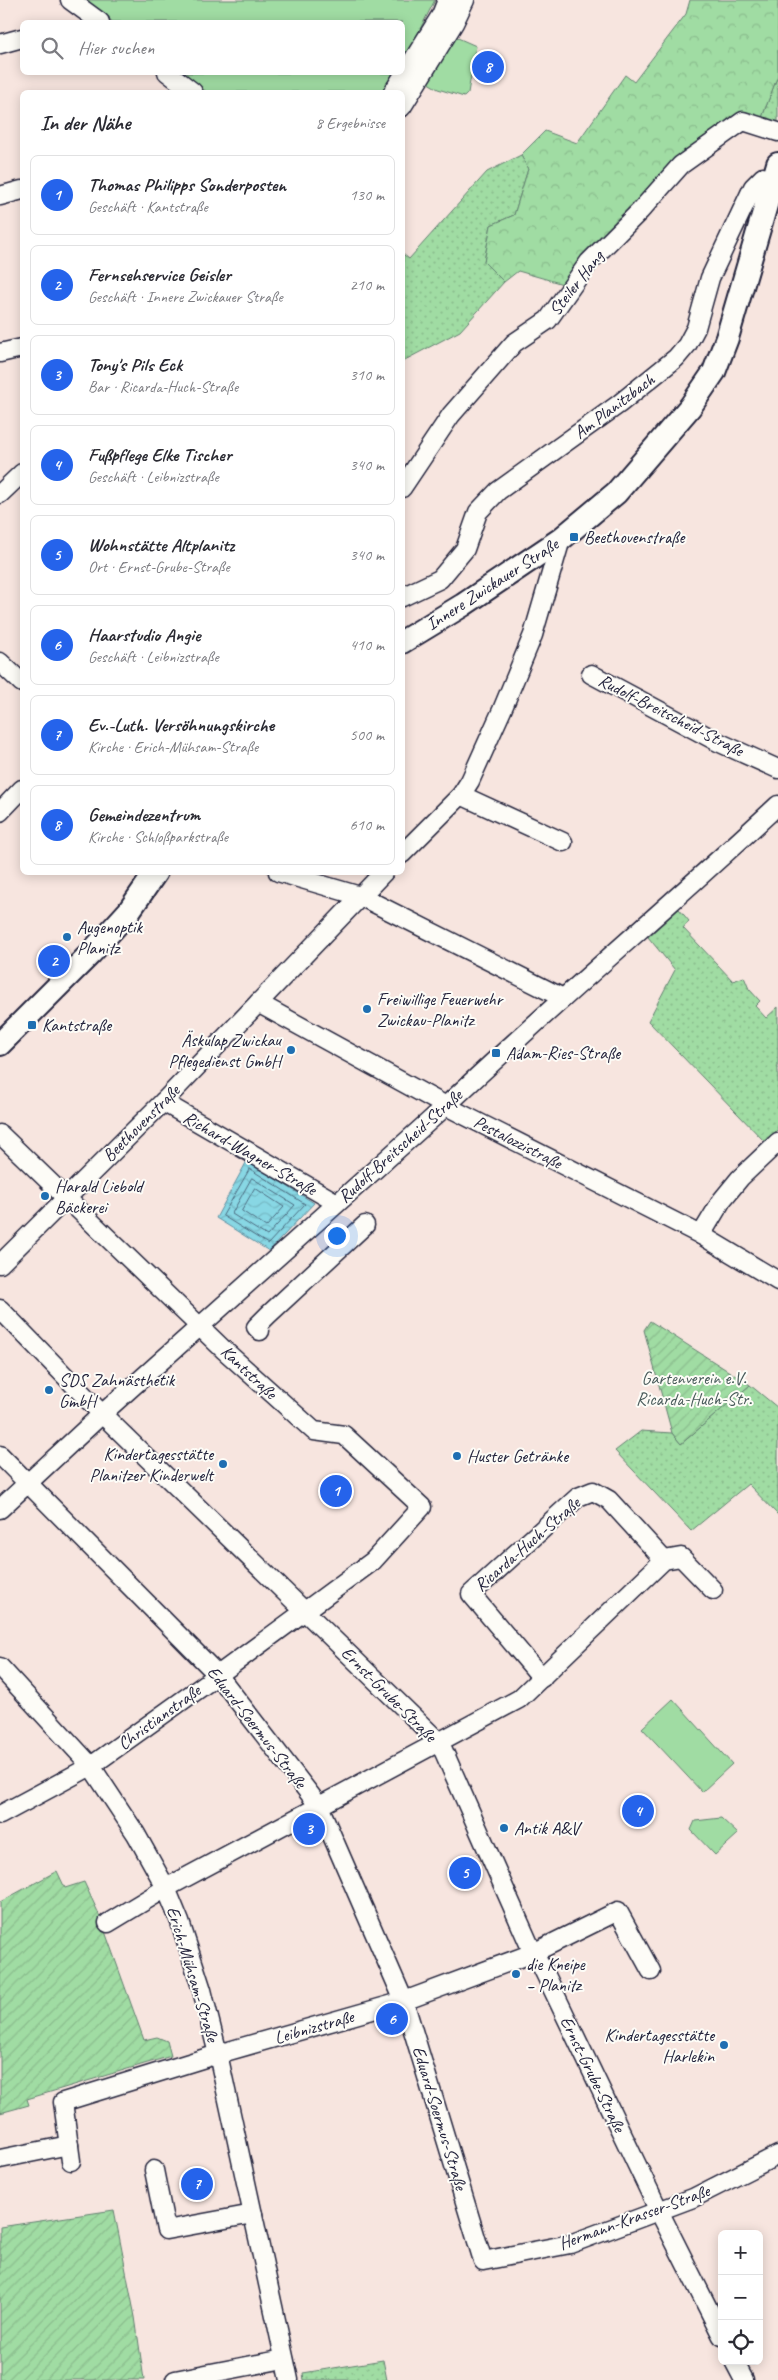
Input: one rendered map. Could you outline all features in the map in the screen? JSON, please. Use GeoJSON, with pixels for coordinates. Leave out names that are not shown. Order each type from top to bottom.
{"type":"FeatureCollection","features":[{"type":"Feature","properties":{"kind":"main road","name":"Innere Zwickauer Straße"},"geometry":{"type":"LineString","coordinates":[[405,640],[561,539],[616,493],[690,407],[714,372],[727,338],[776,172]]}},
{"type":"Feature","properties":{"kind":"main road"},"geometry":{"type":"LineString","coordinates":[[0,1044],[129,911],[154,875]]}},
{"type":"Feature","properties":{"kind":"street"},"geometry":{"type":"LineString","coordinates":[[70,0],[92,20]]}},
{"type":"Feature","properties":{"kind":"street"},"geometry":{"type":"LineString","coordinates":[[405,73],[441,15],[447,0]]}},
{"type":"Feature","properties":{"kind":"street"},"geometry":{"type":"LineString","coordinates":[[405,102],[454,23],[465,0]]}},
{"type":"Feature","properties":{"kind":"street"},"geometry":{"type":"LineString","coordinates":[[0,44],[20,39]]}},
{"type":"Feature","properties":{"kind":"street"},"geometry":{"type":"LineString","coordinates":[[171,75],[190,90]]}},
{"type":"Feature","properties":{"kind":"street"},"geometry":{"type":"LineString","coordinates":[[394,90],[404,75]]}},
{"type":"Feature","properties":{"kind":"street","name":"Steiler Hang"},"geometry":{"type":"LineString","coordinates":[[405,483],[434,439],[471,390],[514,342],[548,320],[590,262],[640,211],[681,165],[744,121],[778,132]]}},
{"type":"Feature","properties":{"kind":"street","name":"Am Planitzbach"},"geometry":{"type":"LineString","coordinates":[[405,596],[440,579],[465,549],[478,512],[498,491],[619,404],[676,358],[687,345],[696,328],[710,278],[753,187],[762,177],[776,172]]}},
{"type":"Feature","properties":{"kind":"street"},"geometry":{"type":"LineString","coordinates":[[0,196],[20,191]]}},
{"type":"Feature","properties":{"kind":"street"},"geometry":{"type":"LineString","coordinates":[[0,353],[20,348]]}},
{"type":"Feature","properties":{"kind":"street"},"geometry":{"type":"LineString","coordinates":[[0,494],[20,474]]}},
{"type":"Feature","properties":{"kind":"street"},"geometry":{"type":"LineString","coordinates":[[405,851],[461,795],[470,781],[533,635],[561,539]]}},
{"type":"Feature","properties":{"kind":"street"},"geometry":{"type":"LineString","coordinates":[[0,662],[20,681]]}},
{"type":"Feature","properties":{"kind":"street","name":"Rudolf-Breitscheid-Straße"},"geometry":{"type":"LineString","coordinates":[[591,674],[718,742],[778,769]]}},
{"type":"Feature","properties":{"kind":"street"},"geometry":{"type":"LineString","coordinates":[[0,812],[20,791]]}},
{"type":"Feature","properties":{"kind":"street"},"geometry":{"type":"LineString","coordinates":[[461,795],[563,842]]}},
{"type":"Feature","properties":{"kind":"street","name":"Rudolf-Breitscheid-Straße"},"geometry":{"type":"LineString","coordinates":[[0,1509],[102,1414],[446,1106],[563,998],[678,898],[778,805]]}},
{"type":"Feature","properties":{"kind":"street"},"geometry":{"type":"LineString","coordinates":[[288,875],[360,896],[563,998]]}},
{"type":"Feature","properties":{"kind":"street","name":"Beethovenstraße"},"geometry":{"type":"LineString","coordinates":[[0,1264],[163,1102],[381,875]]}},
{"type":"Feature","properties":{"kind":"street","name":"Pestalozzistraße"},"geometry":{"type":"LineString","coordinates":[[258,1003],[446,1106],[702,1236],[778,1281]]}},
{"type":"Feature","properties":{"kind":"street","name":"Richard-Wagner-Straße"},"geometry":{"type":"LineString","coordinates":[[163,1102],[338,1203]]}},
{"type":"Feature","properties":{"kind":"street","name":"Kantstraße"},"geometry":{"type":"LineString","coordinates":[[0,1134],[201,1327],[314,1431],[344,1435],[422,1507]]}},
{"type":"Feature","properties":{"kind":"street"},"geometry":{"type":"LineString","coordinates":[[702,1236],[722,1200],[778,1142]]}},
{"type":"Feature","properties":{"kind":"street","name":"Rudolf-Breitscheid-Straße"},"geometry":{"type":"LineString","coordinates":[[260,1331],[256,1327],[365,1225]]}},
{"type":"Feature","properties":{"kind":"street","name":"Ernst-Grube-Straße"},"geometry":{"type":"LineString","coordinates":[[0,1309],[102,1414],[440,1743],[533,1954],[541,1965],[659,2212],[718,2328]]}},
{"type":"Feature","properties":{"kind":"street","name":"Eduard-Soermus-Straße"},"geometry":{"type":"LineString","coordinates":[[0,1455],[218,1675],[319,1806],[404,2001],[483,2261]]}},
{"type":"Feature","properties":{"kind":"street","name":"Ricarda-Huch-Straße"},"geometry":{"type":"LineString","coordinates":[[542,1678],[471,1594],[578,1497],[593,1491],[609,1500],[664,1560]]}},
{"type":"Feature","properties":{"kind":"street","name":"Christianstraße"},"geometry":{"type":"LineString","coordinates":[[0,1814],[91,1766],[218,1675],[373,1561],[422,1507]]}},
{"type":"Feature","properties":{"kind":"street"},"geometry":{"type":"LineString","coordinates":[[108,1923],[166,1888],[520,1699],[664,1560],[681,1556],[713,1590]]}},
{"type":"Feature","properties":{"kind":"street","name":"Erich-Mühsam-Straße"},"geometry":{"type":"LineString","coordinates":[[0,1667],[91,1766],[136,1834],[166,1888],[180,1922],[200,1981],[218,2054],[289,2380]]}},
{"type":"Feature","properties":{"kind":"street","name":"Leibnizstraße"},"geometry":{"type":"LineString","coordinates":[[0,2158],[70,2153],[63,2102],[218,2054],[404,2001],[533,1954],[618,1911],[651,1971]]}},
{"type":"Feature","properties":{"kind":"street","name":"Hermann-Krasser-Straße"},"geometry":{"type":"LineString","coordinates":[[483,2261],[570,2244],[659,2212],[731,2180],[778,2154]]}},
{"type":"Feature","properties":{"kind":"street"},"geometry":{"type":"LineString","coordinates":[[154,2170],[166,2230],[253,2214]]}},
{"type":"Feature","properties":{"kind":"street"},"geometry":{"type":"LineString","coordinates":[[175,2380],[284,2359]]}},
{"type":"Feature","properties":{"kind":"street"},"geometry":{"type":"LineString","coordinates":[[736,2365],[744,2380]]}},
{"type":"Feature","properties":{"kind":"green space"},"geometry":{"type":"Polygon","coordinates":[[[83,0],[435,0],[405,58],[405,20],[110,20],[83,0]]]}},
{"type":"Feature","properties":{"kind":"green space"},"geometry":{"type":"Polygon","coordinates":[[[690,0],[778,0],[778,75],[761,120],[746,114],[563,284],[518,271],[504,282],[484,262],[491,225],[514,215],[528,169],[521,155],[545,131],[577,143],[625,75],[634,82],[686,14],[690,0]]]}},
{"type":"Feature","properties":{"kind":"green space"},"geometry":{"type":"Polygon","coordinates":[[[451,35],[476,46],[468,93],[464,97],[438,89],[425,81],[451,35]]]}},
{"type":"Feature","properties":{"kind":"green space"},"geometry":{"type":"Polygon","coordinates":[[[184,75],[396,75],[387,90],[204,90],[184,75]]]}},
{"type":"Feature","properties":{"kind":"green space"},"geometry":{"type":"Polygon","coordinates":[[[778,75],[778,127],[761,120],[778,75]]]}},
{"type":"Feature","properties":{"kind":"green space"},"geometry":{"type":"Polygon","coordinates":[[[521,155],[528,169],[514,215],[491,225],[484,261],[504,282],[460,331],[405,360],[405,256],[409,259],[487,172],[521,155]]]}},
{"type":"Feature","properties":{"kind":"green space"},"geometry":{"type":"Polygon","coordinates":[[[679,909],[689,921],[683,928],[733,981],[744,977],[749,989],[760,1001],[755,1006],[766,1018],[778,1007],[778,1129],[765,1142],[648,1021],[675,970],[648,937],[679,909]]]}},
{"type":"Feature","properties":{"kind":"green space","name":"Gartenverein e.V. Ricarda-Huch-Str."},"geometry":{"type":"Polygon","coordinates":[[[650,1321],[750,1385],[681,1444],[672,1433],[644,1330],[650,1321]]]}},
{"type":"Feature","properties":{"kind":"green space"},"geometry":{"type":"Polygon","coordinates":[[[750,1385],[778,1408],[778,1515],[748,1484],[691,1531],[615,1451],[641,1431],[672,1433],[681,1444],[750,1385]]]}},
{"type":"Feature","properties":{"kind":"green space"},"geometry":{"type":"Polygon","coordinates":[[[673,1699],[732,1764],[702,1792],[642,1728],[673,1699]]]}},
{"type":"Feature","properties":{"kind":"green space"},"geometry":{"type":"Polygon","coordinates":[[[721,1818],[738,1834],[715,1855],[691,1830],[695,1821],[721,1818]]]}},
{"type":"Feature","properties":{"kind":"green space"},"geometry":{"type":"Polygon","coordinates":[[[57,1871],[65,1888],[84,1882],[98,1912],[144,2040],[157,2037],[167,2041],[171,2056],[27,2099],[29,2105],[0,2113],[0,1902],[57,1871]]]}},
{"type":"Feature","properties":{"kind":"green space"},"geometry":{"type":"Polygon","coordinates":[[[114,2210],[135,2317],[144,2380],[0,2380],[0,2227],[114,2210]]]}},
{"type":"Feature","properties":{"kind":"green space"},"geometry":{"type":"Polygon","coordinates":[[[383,2360],[387,2380],[304,2380],[303,2373],[383,2360]]]}},
{"type":"Feature","properties":{"kind":"water"},"geometry":{"type":"Polygon","coordinates":[[[247,1161],[314,1203],[269,1251],[216,1218],[247,1161]]]}},
{"type":"Feature","properties":{"kind":"place","name":"Gemeindezentrum"},"geometry":{"type":"Point","coordinates":[488,67]}},
{"type":"Feature","properties":{"kind":"place","name":"Beethovenstraße"},"geometry":{"type":"Point","coordinates":[574,537]}},
{"type":"Feature","properties":{"kind":"place","name":"Augenoptik Planitz"},"geometry":{"type":"Point","coordinates":[67,937]}},
{"type":"Feature","properties":{"kind":"place","name":"Fernsehservice Geisler"},"geometry":{"type":"Point","coordinates":[54,961]}},
{"type":"Feature","properties":{"kind":"place","name":"Freiwillige Feuerwehr Zwickau-Planitz"},"geometry":{"type":"Point","coordinates":[367,1009]}},
{"type":"Feature","properties":{"kind":"place","name":"Kantstraße"},"geometry":{"type":"Point","coordinates":[32,1025]}},
{"type":"Feature","properties":{"kind":"place","name":"Äskulap Zwickau Pflegedienst GmbH"},"geometry":{"type":"Point","coordinates":[291,1050]}},
{"type":"Feature","properties":{"kind":"place","name":"Adam-Ries-Straße"},"geometry":{"type":"Point","coordinates":[496,1053]}},
{"type":"Feature","properties":{"kind":"place","name":"Harald Liebold Bäckerei"},"geometry":{"type":"Point","coordinates":[45,1196]}},
{"type":"Feature","properties":{"kind":"place","name":"SDS Zahnästhetik GmbH"},"geometry":{"type":"Point","coordinates":[49,1390]}},
{"type":"Feature","properties":{"kind":"place","name":"Huster Getränke"},"geometry":{"type":"Point","coordinates":[457,1456]}},
{"type":"Feature","properties":{"kind":"place","name":"Kindertagesstätte Planitzer Kinderwelt"},"geometry":{"type":"Point","coordinates":[223,1464]}},
{"type":"Feature","properties":{"kind":"place","name":"Thomas Philipps Sonderposten"},"geometry":{"type":"Point","coordinates":[336,1491]}},
{"type":"Feature","properties":{"kind":"place","name":"Fußpflege Elke Tischer"},"geometry":{"type":"Point","coordinates":[638,1811]}},
{"type":"Feature","properties":{"kind":"place","name":"Antik A&V"},"geometry":{"type":"Point","coordinates":[504,1828]}},
{"type":"Feature","properties":{"kind":"place","name":"Tony's Pils Eck"},"geometry":{"type":"Point","coordinates":[309,1829]}},
{"type":"Feature","properties":{"kind":"place","name":"Wohnstätte Altplanitz"},"geometry":{"type":"Point","coordinates":[465,1873]}},
{"type":"Feature","properties":{"kind":"place","name":"die Kneipe – Planitz"},"geometry":{"type":"Point","coordinates":[516,1974]}},
{"type":"Feature","properties":{"kind":"place","name":"Haarstudio Angie"},"geometry":{"type":"Point","coordinates":[392,2019]}},
{"type":"Feature","properties":{"kind":"place","name":"Kindertagesstätte Harlekin"},"geometry":{"type":"Point","coordinates":[724,2045]}},
{"type":"Feature","properties":{"kind":"place","name":"Ev.-Luth. Versöhnungskirche"},"geometry":{"type":"Point","coordinates":[197,2184]}}]}
